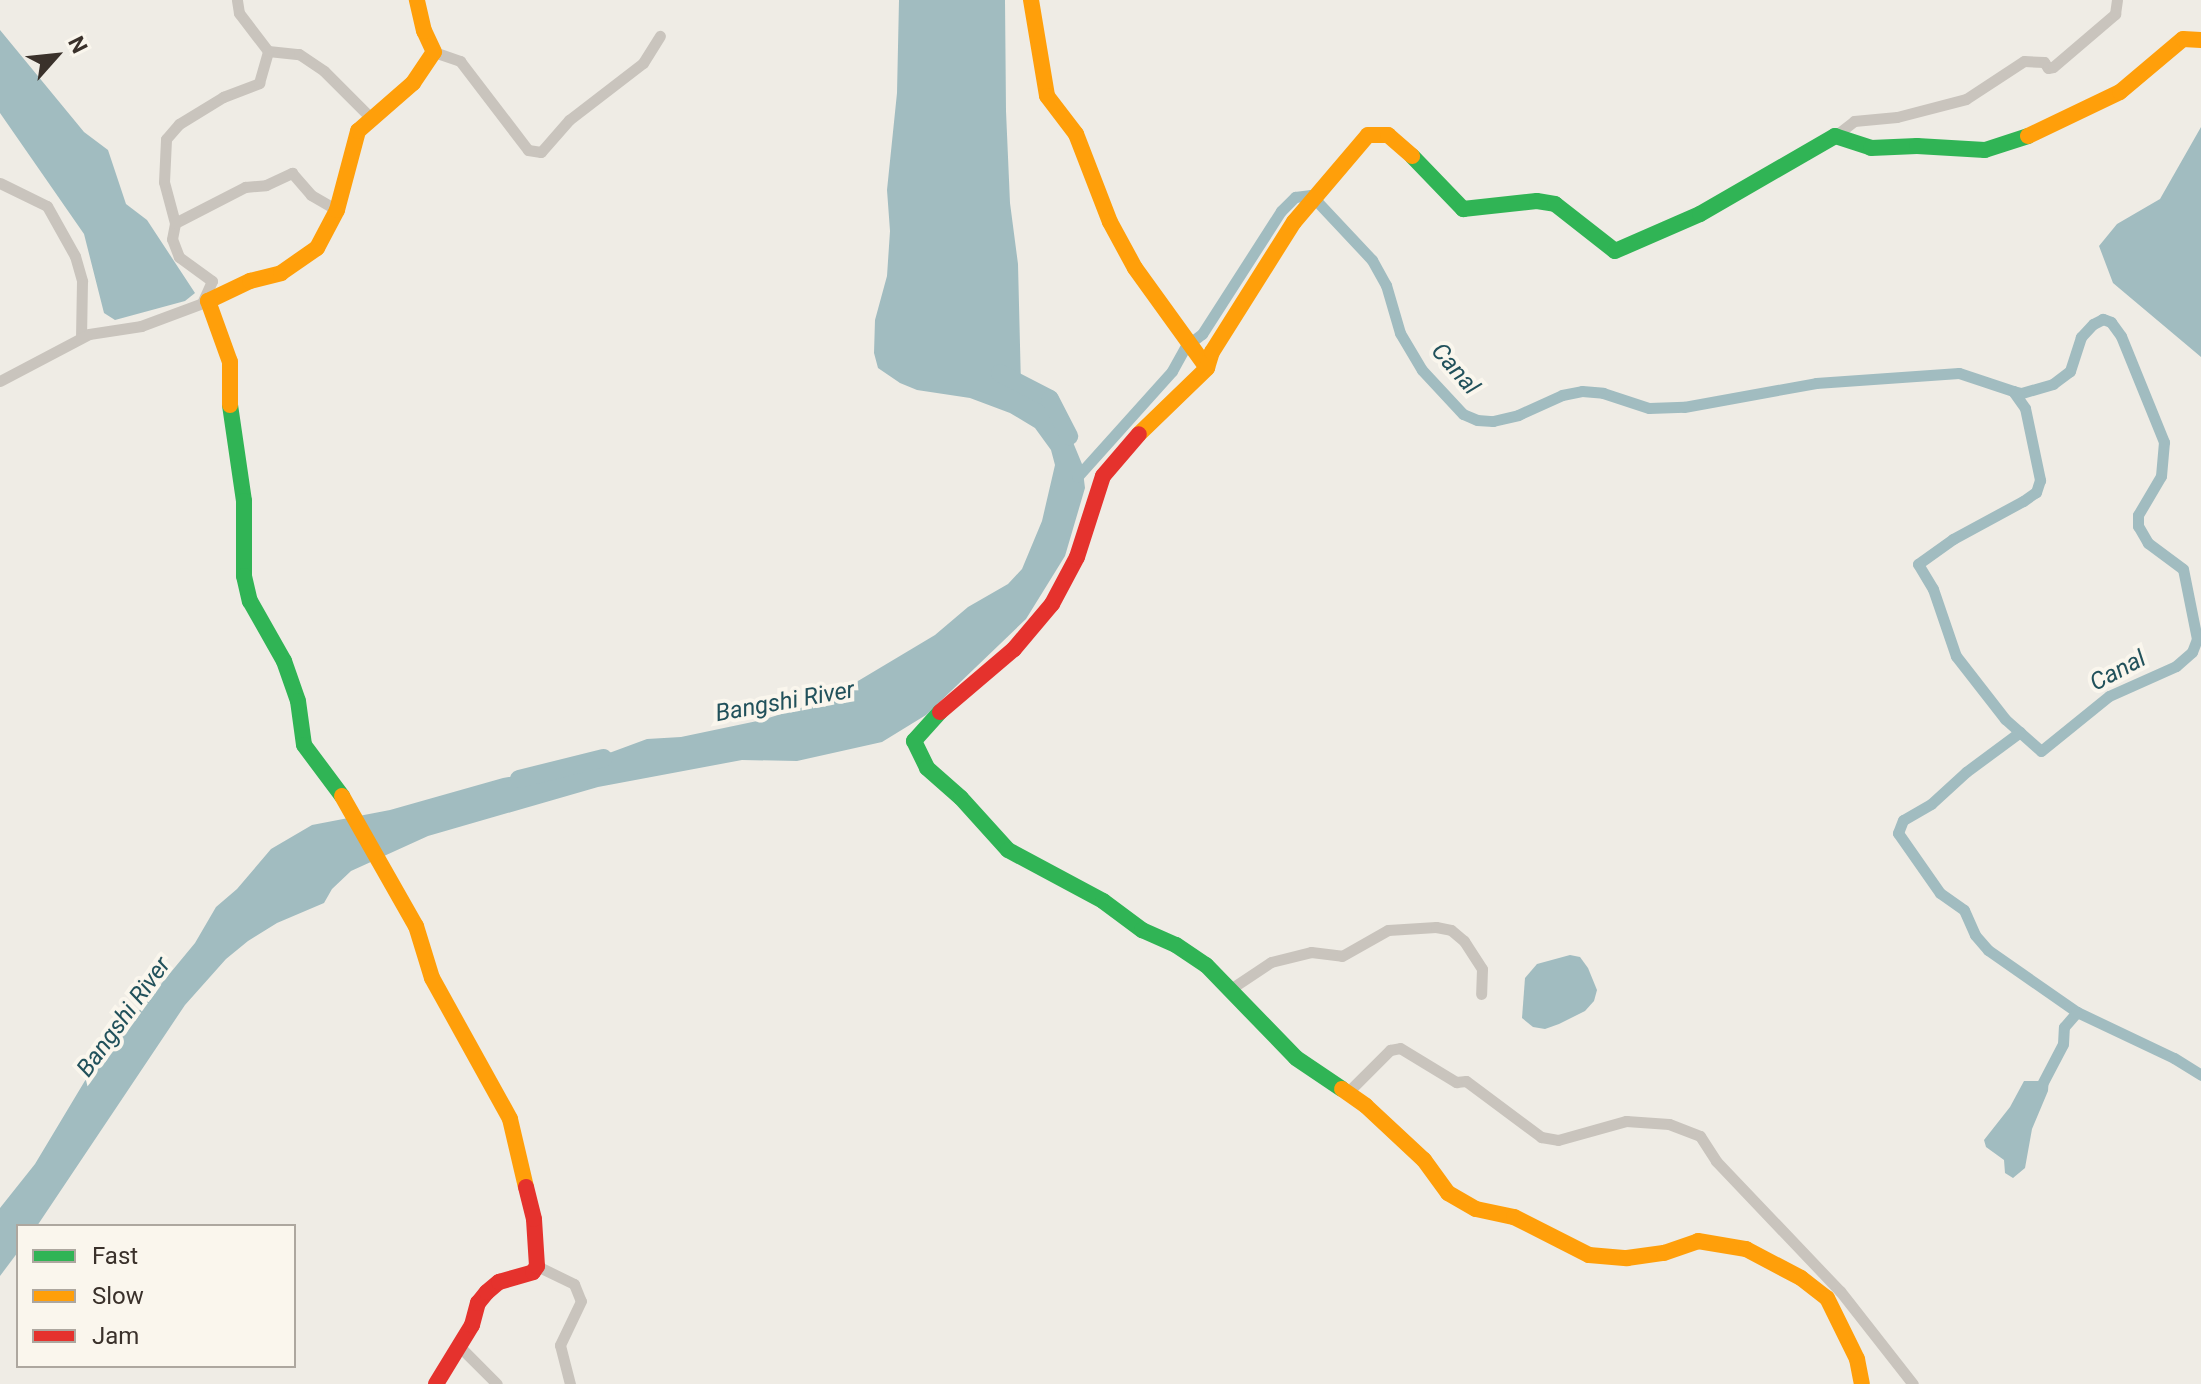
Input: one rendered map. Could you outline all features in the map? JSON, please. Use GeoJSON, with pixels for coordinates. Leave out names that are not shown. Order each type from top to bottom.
{"type":"FeatureCollection","features":[{"type":"Feature","properties":{"kind":"street"},"geometry":{"type":"LineString","coordinates":[[237,0],[239,13],[268,51],[299,54],[324,71],[372,119]]}},
{"type":"Feature","properties":{"kind":"street"},"geometry":{"type":"LineString","coordinates":[[417,0],[424,31],[434,52],[460,61],[528,150],[541,152],[569,120],[643,63],[660,36]]}},
{"type":"Feature","properties":{"kind":"street"},"geometry":{"type":"LineString","coordinates":[[1031,0],[1035,41],[1047,96],[1076,134],[1110,222],[1135,268],[1207,368]]}},
{"type":"Feature","properties":{"kind":"street"},"geometry":{"type":"LineString","coordinates":[[1862,1384],[1857,1359],[1827,1298],[1801,1278],[1746,1249],[1698,1241],[1664,1253],[1627,1258],[1589,1255],[1514,1217],[1476,1209],[1448,1193],[1424,1160],[1366,1106],[1296,1058],[1206,965],[1176,945],[1142,930],[1103,901],[1008,850],[961,798],[927,768],[914,741],[928,723],[1014,649],[1052,604],[1077,557],[1103,476],[1161,409],[1207,368],[1212,352],[1294,222],[1368,135],[1388,135],[1412,155],[1446,195],[1463,209],[1537,201],[1555,204],[1615,251],[1700,214],[1835,136],[1854,121],[1897,117],[1966,99],[2024,61],[2044,62],[2048,68],[2053,67],[2089,33],[2115,14],[2117,0]]}},
{"type":"Feature","properties":{"kind":"street"},"geometry":{"type":"LineString","coordinates":[[1835,136],[1871,148],[1917,146],[1985,150],[2041,132],[2120,92],[2183,39],[2201,40]]}},
{"type":"Feature","properties":{"kind":"street"},"geometry":{"type":"LineString","coordinates":[[268,51],[259,83],[223,97],[179,124],[166,139],[164,182],[175,223],[172,239],[179,257],[212,281],[206,301],[230,362],[230,416],[244,501],[244,576],[250,601],[284,661],[298,701],[304,745],[316,765],[335,783],[399,901],[416,926],[432,978],[510,1119],[534,1219],[537,1266],[533,1272],[499,1282],[478,1303],[443,1382]]}},
{"type":"Feature","properties":{"kind":"street"},"geometry":{"type":"LineString","coordinates":[[0,381],[81,337],[141,326],[301,262],[317,248],[337,210],[358,131],[413,83],[434,52]]}},
{"type":"Feature","properties":{"kind":"street"},"geometry":{"type":"LineString","coordinates":[[175,223],[245,187],[266,185],[292,173],[311,195],[337,210]]}},
{"type":"Feature","properties":{"kind":"street"},"geometry":{"type":"LineString","coordinates":[[0,183],[47,206],[75,256],[82,281],[81,337]]}},
{"type":"Feature","properties":{"kind":"street"},"geometry":{"type":"LineString","coordinates":[[1229,990],[1271,962],[1311,952],[1342,956],[1388,930],[1436,927],[1451,930],[1464,941],[1482,969],[1481,994]]}},
{"type":"Feature","properties":{"kind":"street"},"geometry":{"type":"LineString","coordinates":[[1347,1093],[1390,1050],[1400,1048],[1456,1082],[1466,1081],[1541,1137],[1558,1140],[1626,1121],[1669,1124],[1700,1136],[1716,1161],[1840,1291],[1913,1384]]}},
{"type":"Feature","properties":{"kind":"street"},"geometry":{"type":"LineString","coordinates":[[537,1266],[549,1268],[574,1284],[581,1301],[560,1345],[570,1384]]}},
{"type":"Feature","properties":{"kind":"street"},"geometry":{"type":"LineString","coordinates":[[460,1347],[497,1384]]}},
{"type":"Feature","properties":{"kind":"water"},"geometry":{"type":"Polygon","coordinates":[[[899,0],[1005,0],[1006,111],[1010,203],[1018,264],[1021,386],[1035,392],[1065,423],[1082,464],[1085,488],[1065,556],[1026,619],[926,715],[882,742],[797,761],[742,760],[598,787],[428,836],[351,871],[332,889],[324,903],[277,923],[248,941],[226,959],[185,1005],[38,1224],[16,1224],[16,1255],[0,1276],[0,1208],[35,1164],[95,1064],[195,943],[216,907],[237,889],[271,849],[312,825],[390,810],[503,778],[574,766],[647,739],[681,737],[762,720],[810,705],[858,681],[935,635],[968,607],[1008,584],[1022,569],[1042,521],[1055,465],[1051,450],[1035,428],[1010,413],[970,398],[917,390],[900,383],[878,368],[874,353],[875,320],[887,276],[890,231],[887,190],[897,93],[899,0]]]}},
{"type":"Feature","properties":{"kind":"water"},"geometry":{"type":"Polygon","coordinates":[[[0,30],[84,132],[108,150],[126,204],[147,220],[195,293],[185,301],[115,320],[104,313],[84,234],[0,113],[0,30]]]}},
{"type":"Feature","properties":{"kind":"water"},"geometry":{"type":"Polygon","coordinates":[[[2201,127],[2201,357],[2113,283],[2099,246],[2117,224],[2160,199],[2201,127]]]}},
{"type":"Feature","properties":{"kind":"water"},"geometry":{"type":"Polygon","coordinates":[[[1570,955],[1580,957],[1588,968],[1597,990],[1594,1001],[1585,1011],[1559,1024],[1545,1029],[1533,1027],[1522,1018],[1525,978],[1537,964],[1570,955]]]}},
{"type":"Feature","properties":{"kind":"water"},"geometry":{"type":"Polygon","coordinates":[[[2049,1076],[2048,1091],[2032,1129],[2025,1168],[2013,1178],[2005,1173],[2004,1160],[1986,1147],[1984,1140],[2010,1107],[2024,1081],[2040,1081],[2049,1076]]]}},
{"type":"Feature","properties":{"kind":"waterway","name":"Canal"},"geometry":{"type":"LineString","coordinates":[[1077,477],[1172,371],[1186,346],[1202,334],[1281,211],[1295,197],[1311,195],[1372,260],[1386,285],[1400,333],[1422,370],[1463,414],[1477,420],[1493,421],[1518,415],[1562,395],[1582,391],[1603,393],[1649,408],[1684,407],[1816,383],[1959,373],[2013,391],[2025,408],[2040,480],[2036,492],[2023,501],[1953,539],[1918,564],[1933,589],[1956,656],[2005,719],[2041,751],[2109,696],[2176,666],[2192,652],[2197,639],[2183,569],[2148,543],[2138,526],[2138,515],[2161,476],[2164,442],[2121,336],[2111,322],[2103,319],[2093,324],[2081,337],[2070,371],[2053,384],[2021,393],[2013,391]]}},
{"type":"Feature","properties":{"kind":"waterway","name":"Bangshi River"},"geometry":{"type":"LineString","coordinates":[[1000,373],[1050,399],[1069,436]]}},
{"type":"Feature","properties":{"kind":"waterway"},"geometry":{"type":"LineString","coordinates":[[2020,732],[1966,772],[1931,804],[1903,820],[1898,833],[1940,893],[1964,910],[1975,935],[1988,950],[2077,1012],[2174,1058],[2201,1075]]}},
{"type":"Feature","properties":{"kind":"waterway","name":"Bangshi River"},"geometry":{"type":"LineString","coordinates":[[519,779],[603,758]]}},
{"type":"Feature","properties":{"kind":"waterway"},"geometry":{"type":"LineString","coordinates":[[2041,1086],[2063,1044],[2064,1027],[2077,1012]]}},
{"type":"Feature","properties":{"kind":"traffic: fast"},"geometry":{"type":"LineString","coordinates":[[1412,156],[1463,209],[1537,201],[1555,204],[1615,251],[1700,214],[1835,136],[1871,148],[1917,146],[1985,150],[2028,136]]}},
{"type":"Feature","properties":{"kind":"traffic: fast"},"geometry":{"type":"LineString","coordinates":[[230,405],[244,501],[244,576],[250,601],[284,661],[298,701],[304,745],[342,796]]}},
{"type":"Feature","properties":{"kind":"traffic: fast"},"geometry":{"type":"LineString","coordinates":[[940,712],[914,741],[927,768],[961,798],[1008,850],[1103,901],[1142,930],[1176,945],[1206,965],[1296,1058],[1342,1089]]}},
{"type":"Feature","properties":{"kind":"traffic: slow"},"geometry":{"type":"LineString","coordinates":[[230,405],[230,362],[208,301],[250,281],[281,273],[317,248],[337,210],[358,131],[413,83],[434,52],[424,31],[417,0]]}},
{"type":"Feature","properties":{"kind":"traffic: slow"},"geometry":{"type":"LineString","coordinates":[[1031,0],[1047,96],[1076,134],[1110,222],[1135,268],[1207,368]]}},
{"type":"Feature","properties":{"kind":"traffic: slow"},"geometry":{"type":"LineString","coordinates":[[2028,136],[2120,92],[2183,39],[2201,40]]}},
{"type":"Feature","properties":{"kind":"traffic: slow"},"geometry":{"type":"LineString","coordinates":[[1139,434],[1207,368],[1212,352],[1294,222],[1368,135],[1388,135],[1412,156]]}},
{"type":"Feature","properties":{"kind":"traffic: slow"},"geometry":{"type":"LineString","coordinates":[[342,796],[416,926],[432,978],[510,1119],[526,1187]]}},
{"type":"Feature","properties":{"kind":"traffic: slow"},"geometry":{"type":"LineString","coordinates":[[1342,1089],[1366,1106],[1424,1160],[1448,1193],[1476,1209],[1514,1217],[1589,1255],[1627,1258],[1664,1253],[1698,1241],[1746,1249],[1801,1278],[1827,1298],[1857,1359],[1862,1384]]}},
{"type":"Feature","properties":{"kind":"traffic: jam"},"geometry":{"type":"LineString","coordinates":[[940,712],[1014,649],[1052,604],[1077,557],[1103,476],[1139,434]]}},
{"type":"Feature","properties":{"kind":"traffic: jam"},"geometry":{"type":"LineString","coordinates":[[436,1384],[472,1325],[478,1303],[487,1292],[499,1282],[533,1272],[537,1266],[534,1219],[526,1187]]}}]}
